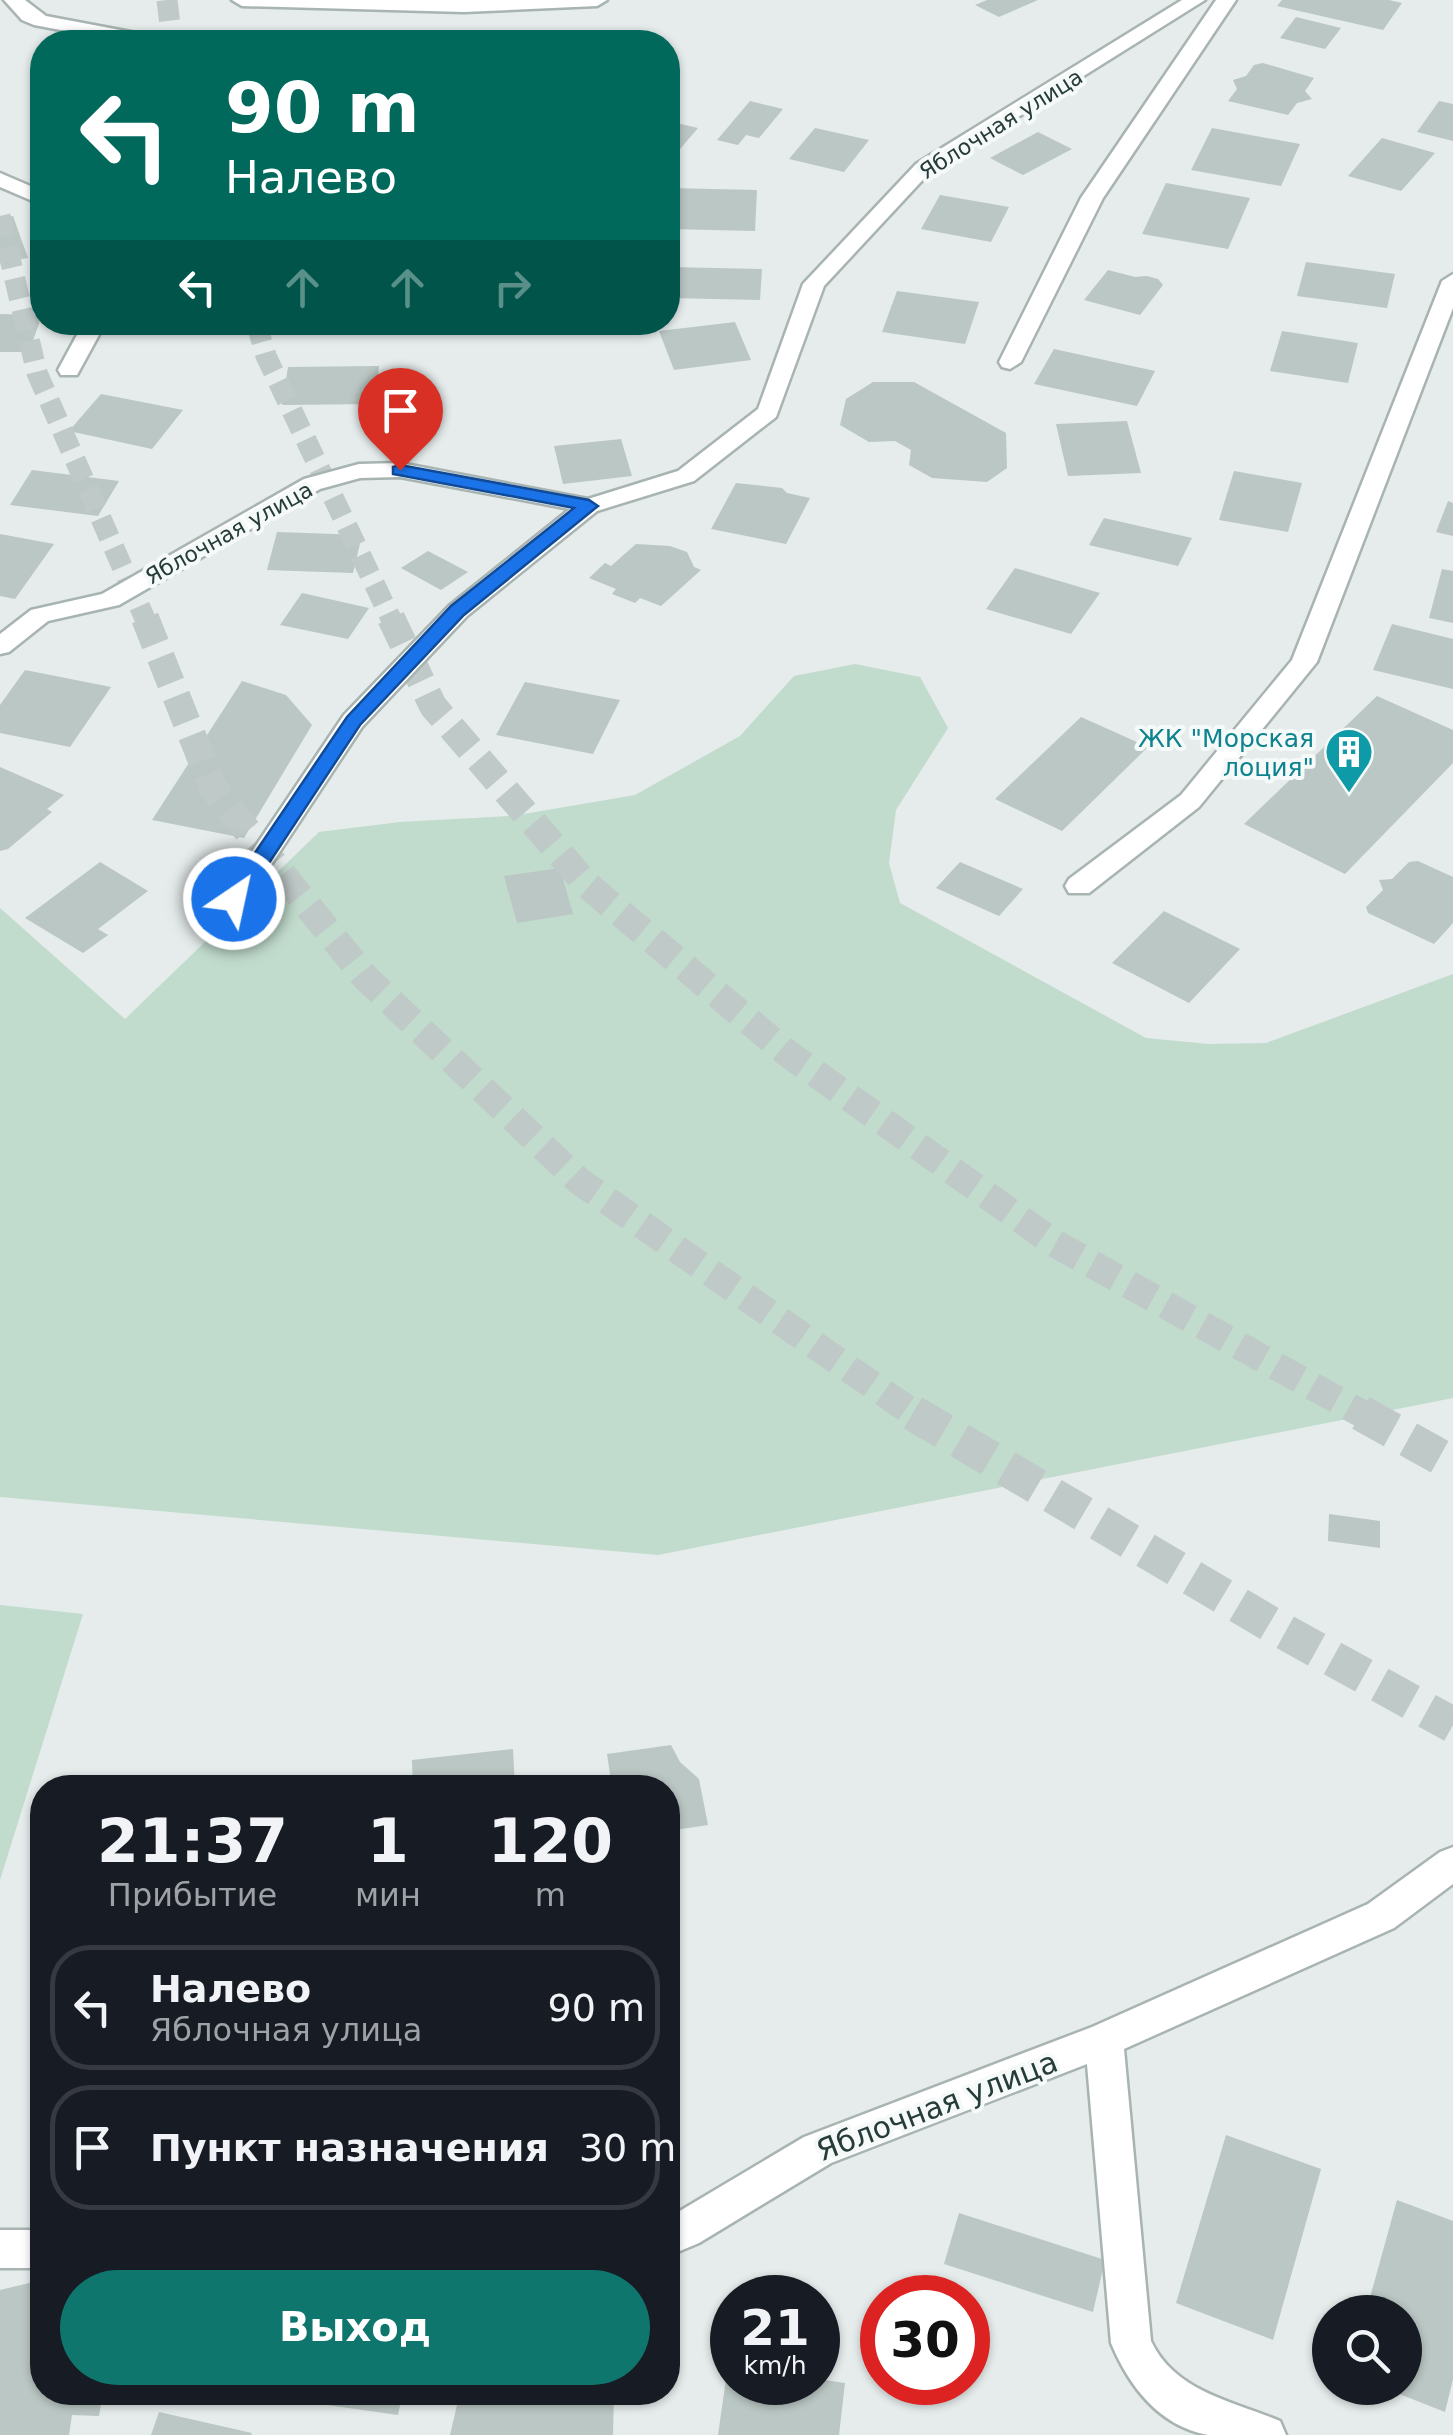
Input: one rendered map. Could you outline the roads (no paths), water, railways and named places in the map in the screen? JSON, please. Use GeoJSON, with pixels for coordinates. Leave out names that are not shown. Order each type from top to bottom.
{"type":"FeatureCollection","features":[{"type":"Feature","properties":{"kind":"street"},"geometry":{"type":"LineString","coordinates":[[14,0],[29,16],[41,21],[89,30]]}},
{"type":"Feature","properties":{"kind":"street"},"geometry":{"type":"LineString","coordinates":[[242,0],[420,8],[597,0]]}},
{"type":"Feature","properties":{"kind":"street","name":"Яблочная улица"},"geometry":{"type":"LineString","coordinates":[[234,899],[354,721],[458,610],[589,506],[686,476],[768,412],[814,284],[923,168],[1195,0]]}},
{"type":"Feature","properties":{"kind":"street"},"geometry":{"type":"LineString","coordinates":[[1010,362],[1092,198],[1226,0]]}},
{"type":"Feature","properties":{"kind":"street"},"geometry":{"type":"LineString","coordinates":[[0,179],[30,193]]}},
{"type":"Feature","properties":{"kind":"street"},"geometry":{"type":"LineString","coordinates":[[1079,886],[1190,801],[1304,662],[1453,281]]}},
{"type":"Feature","properties":{"kind":"street"},"geometry":{"type":"LineString","coordinates":[[69,370],[88,335]]}},
{"type":"Feature","properties":{"kind":"street","name":"Яблочная улица"},"geometry":{"type":"LineString","coordinates":[[0,646],[40,616],[110,600],[312,484],[359,472],[400,470],[589,506]]}},
{"type":"Feature","properties":{"kind":"street","name":"Яблочная улица"},"geometry":{"type":"LineString","coordinates":[[680,2232],[818,2150],[1104,2040],[1381,1916],[1453,1863]]}},
{"type":"Feature","properties":{"kind":"street"},"geometry":{"type":"LineString","coordinates":[[1104,2040],[1131,2343],[1140,2370],[1164,2392],[1206,2413],[1266,2435]]}},
{"type":"Feature","properties":{"kind":"street"},"geometry":{"type":"LineString","coordinates":[[0,2249],[30,2249]]}},
{"type":"Feature","properties":{"kind":"tunnel"},"geometry":{"type":"LineString","coordinates":[[167,0],[171,30]]}},
{"type":"Feature","properties":{"kind":"tunnel"},"geometry":{"type":"LineString","coordinates":[[0,216],[37,373],[146,621]]}},
{"type":"Feature","properties":{"kind":"tunnel"},"geometry":{"type":"LineString","coordinates":[[260,335],[266,356],[392,621]]}},
{"type":"Feature","properties":{"kind":"tunnel"},"geometry":{"type":"LineString","coordinates":[[145,618],[213,788],[365,977],[579,1181],[917,1416]]}},
{"type":"Feature","properties":{"kind":"tunnel"},"geometry":{"type":"LineString","coordinates":[[391,618],[433,706],[586,884],[787,1053],[1054,1243],[1366,1416]]}},
{"type":"Feature","properties":{"kind":"tunnel"},"geometry":{"type":"LineString","coordinates":[[913,1413],[1272,1625],[1453,1725]]}},
{"type":"Feature","properties":{"kind":"tunnel"},"geometry":{"type":"LineString","coordinates":[[1361,1413],[1453,1464]]}},
{"type":"Feature","properties":{"kind":"place","name":"ЖК \"Морская лоция\""},"geometry":{"type":"Point","coordinates":[1349,794]}}]}
